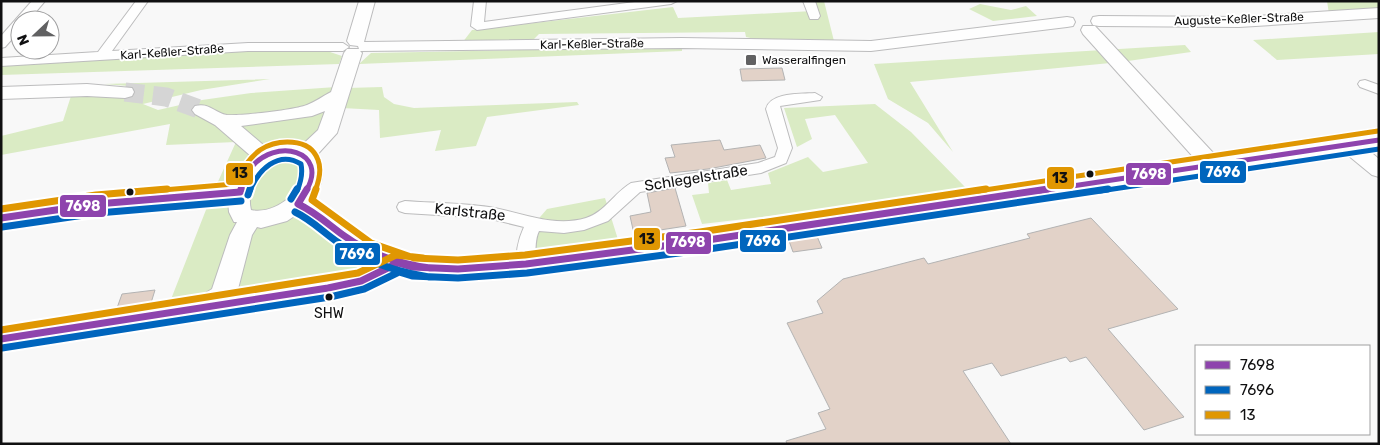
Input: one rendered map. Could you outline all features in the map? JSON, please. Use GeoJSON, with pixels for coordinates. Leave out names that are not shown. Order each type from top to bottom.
{"type":"FeatureCollection","features":[{"type":"Feature","properties":{"kind":"street"},"geometry":{"type":"LineString","coordinates":[[102,56],[142,1]]}},
{"type":"Feature","properties":{"kind":"street"},"geometry":{"type":"LineString","coordinates":[[305,154],[327,133],[367,1]]}},
{"type":"Feature","properties":{"kind":"street","name":"Karl-Keßler-Straße"},"geometry":{"type":"LineString","coordinates":[[480,1],[477,26],[671,1]]}},
{"type":"Feature","properties":{"kind":"street"},"geometry":{"type":"LineString","coordinates":[[809,1],[814,16]]}},
{"type":"Feature","properties":{"kind":"street","name":"Auguste-Keßler-Straße"},"geometry":{"type":"LineString","coordinates":[[819,46],[871,46],[1084,20],[1239,22],[1379,13]]}},
{"type":"Feature","properties":{"kind":"street"},"geometry":{"type":"LineString","coordinates":[[1084,20],[1211,164]]}},
{"type":"Feature","properties":{"kind":"street"},"geometry":{"type":"LineString","coordinates":[[1,44],[10,34]]}},
{"type":"Feature","properties":{"kind":"street","name":"Karl-Keßler-Straße"},"geometry":{"type":"LineString","coordinates":[[1,62],[248,47],[681,43],[819,46]]}},
{"type":"Feature","properties":{"kind":"street"},"geometry":{"type":"LineString","coordinates":[[1364,84],[1379,90]]}},
{"type":"Feature","properties":{"kind":"street"},"geometry":{"type":"LineString","coordinates":[[1,94],[87,90],[125,92]]}},
{"type":"Feature","properties":{"kind":"street"},"geometry":{"type":"LineString","coordinates":[[222,121],[249,120],[312,110],[339,95]]}},
{"type":"Feature","properties":{"kind":"street","name":"Schlegelstraße"},"geometry":{"type":"LineString","coordinates":[[534,224],[559,228],[599,219],[610,212],[628,192],[636,187],[772,165],[781,160],[785,148],[773,109],[774,104],[785,100],[815,97]]}},
{"type":"Feature","properties":{"kind":"street"},"geometry":{"type":"LineString","coordinates":[[202,110],[222,121],[265,157]]}},
{"type":"Feature","properties":{"kind":"street"},"geometry":{"type":"LineString","coordinates":[[298,204],[313,210],[367,251],[412,267],[458,269],[526,264],[701,241],[1379,140]]}},
{"type":"Feature","properties":{"kind":"street"},"geometry":{"type":"LineString","coordinates":[[1347,144],[1379,170]]}},
{"type":"Feature","properties":{"kind":"street"},"geometry":{"type":"LineString","coordinates":[[287,151],[305,154],[313,165],[312,174],[308,188],[298,204],[285,213],[272,218],[250,219],[242,216],[238,201],[240,192],[247,174],[255,164],[265,157],[287,151]]}},
{"type":"Feature","properties":{"kind":"street"},"geometry":{"type":"LineString","coordinates":[[1,218],[97,204],[240,192]]}},
{"type":"Feature","properties":{"kind":"street","name":"Karlstraße"},"geometry":{"type":"LineString","coordinates":[[405,207],[473,211],[515,217],[534,224]]}},
{"type":"Feature","properties":{"kind":"street"},"geometry":{"type":"LineString","coordinates":[[199,308],[221,296],[226,289],[241,235],[250,219]]}},
{"type":"Feature","properties":{"kind":"street"},"geometry":{"type":"LineString","coordinates":[[526,264],[526,238],[534,224]]}},
{"type":"Feature","properties":{"kind":"street"},"geometry":{"type":"LineString","coordinates":[[1,338],[328,288],[361,281],[398,263]]}},
{"type":"Feature","properties":{"kind":"green space"},"geometry":{"type":"Polygon","coordinates":[[[811,1],[824,1],[835,45],[759,40],[746,37],[745,32],[539,34],[529,44],[462,43],[472,30],[673,7],[678,18],[813,11],[811,1]]]}},
{"type":"Feature","properties":{"kind":"green space"},"geometry":{"type":"Polygon","coordinates":[[[1327,1],[1379,1],[1379,12],[1329,14],[1327,1]]]}},
{"type":"Feature","properties":{"kind":"green space"},"geometry":{"type":"Polygon","coordinates":[[[980,4],[1011,10],[1026,6],[1037,16],[993,21],[969,9],[980,4]]]}},
{"type":"Feature","properties":{"kind":"green space"},"geometry":{"type":"Polygon","coordinates":[[[1379,32],[1379,54],[1277,60],[1253,40],[1379,32]]]}},
{"type":"Feature","properties":{"kind":"green space"},"geometry":{"type":"Polygon","coordinates":[[[1185,45],[1191,52],[1121,62],[910,82],[953,152],[928,123],[888,99],[874,64],[1185,45]]]}},
{"type":"Feature","properties":{"kind":"green space"},"geometry":{"type":"Polygon","coordinates":[[[682,47],[682,51],[359,64],[371,53],[682,47]]]}},
{"type":"Feature","properties":{"kind":"green space"},"geometry":{"type":"Polygon","coordinates":[[[248,48],[330,52],[342,56],[339,64],[1,75],[1,63],[248,48]]]}},
{"type":"Feature","properties":{"kind":"green space"},"geometry":{"type":"Polygon","coordinates":[[[270,79],[201,90],[143,104],[158,110],[202,100],[251,93],[336,87],[307,170],[299,200],[391,264],[376,273],[166,312],[211,197],[236,142],[166,145],[170,124],[1,155],[1,136],[63,121],[71,96],[129,98],[141,87],[104,84],[270,79]]]}},
{"type":"Feature","properties":{"kind":"green space"},"geometry":{"type":"Polygon","coordinates":[[[382,87],[384,97],[394,104],[414,108],[577,102],[579,105],[487,117],[476,146],[435,151],[441,130],[380,138],[379,110],[342,108],[347,88],[382,87]]]}},
{"type":"Feature","properties":{"kind":"green space"},"geometry":{"type":"Polygon","coordinates":[[[875,104],[911,132],[966,188],[789,214],[702,224],[692,195],[709,193],[708,183],[727,180],[731,190],[771,184],[768,173],[808,157],[823,172],[868,163],[835,115],[805,119],[812,139],[797,147],[784,108],[875,104]]]}},
{"type":"Feature","properties":{"kind":"green space"},"geometry":{"type":"Polygon","coordinates":[[[605,198],[621,249],[529,261],[534,224],[547,209],[605,198]]]}},
{"type":"Feature","properties":{"kind":"building"},"geometry":{"type":"Polygon","coordinates":[[[782,68],[785,80],[742,81],[740,69],[782,68]]]}},
{"type":"Feature","properties":{"kind":"building"},"geometry":{"type":"Polygon","coordinates":[[[720,140],[724,150],[760,145],[766,158],[708,169],[670,173],[665,158],[675,157],[671,145],[720,140]]]}},
{"type":"Feature","properties":{"kind":"building"},"geometry":{"type":"Polygon","coordinates":[[[675,188],[686,226],[634,234],[630,216],[651,212],[647,193],[675,188]]]}},
{"type":"Feature","properties":{"kind":"building"},"geometry":{"type":"Polygon","coordinates":[[[1091,218],[1178,309],[1108,329],[1184,417],[1144,430],[1086,357],[1070,362],[1066,357],[1001,376],[992,363],[963,371],[1011,444],[787,444],[786,441],[826,429],[818,413],[830,409],[787,323],[823,313],[817,301],[843,279],[924,258],[928,264],[1030,238],[1027,234],[1091,218]]]}},
{"type":"Feature","properties":{"kind":"building"},"geometry":{"type":"Polygon","coordinates":[[[816,234],[822,248],[793,252],[788,238],[816,234]]]}},
{"type":"Feature","properties":{"kind":"building"},"geometry":{"type":"Polygon","coordinates":[[[155,290],[151,303],[117,308],[122,294],[155,290]]]}},
{"type":"Feature","properties":{"kind":"tunnel"},"geometry":{"type":"LineString","coordinates":[[125,92],[166,97],[202,110]]}},
{"type":"Feature","properties":{"kind":"transit line","name":"13"},"geometry":{"type":"LineString","coordinates":[[1,209],[96,195],[234,184],[246,163],[261,150],[279,143],[296,142],[309,148],[318,160],[320,177],[312,200],[371,243],[414,258],[458,260],[525,255],[700,232],[1378,131]]}},
{"type":"Feature","properties":{"kind":"transit line","name":"7698"},"geometry":{"type":"LineString","coordinates":[[1,339],[328,288],[361,281],[398,263],[412,267],[458,269],[526,264],[701,241],[1379,140]]}},
{"type":"Feature","properties":{"kind":"transit line","name":"7696"},"geometry":{"type":"LineString","coordinates":[[2,348],[330,297],[364,289],[399,272],[412,276],[458,278],[527,273],[702,250],[1379,149]]}},
{"type":"Feature","properties":{"kind":"transit line","name":"7698"},"geometry":{"type":"LineString","coordinates":[[240,192],[250,170],[264,156],[277,151],[290,150],[301,154],[309,161],[312,172],[309,187],[298,204]]}},
{"type":"Feature","properties":{"kind":"transit line","name":"7696"},"geometry":{"type":"LineString","coordinates":[[248,195],[255,178],[262,169],[278,161],[290,160],[301,164],[302,169],[299,187],[291,199]]}},
{"type":"Feature","properties":{"kind":"transit line","name":"7698"},"geometry":{"type":"LineString","coordinates":[[1,218],[97,204],[240,192]]}},
{"type":"Feature","properties":{"kind":"transit line","name":"7696"},"geometry":{"type":"LineString","coordinates":[[2,227],[98,213],[241,201]]}},
{"type":"Feature","properties":{"kind":"transit line","name":"7698"},"geometry":{"type":"LineString","coordinates":[[298,204],[316,214],[363,248],[384,258],[430,268]]}},
{"type":"Feature","properties":{"kind":"transit line","name":"7696"},"geometry":{"type":"LineString","coordinates":[[295,212],[360,256],[382,266],[405,273],[429,277]]}},
{"type":"Feature","properties":{"kind":"transit line","name":"13"},"geometry":{"type":"LineString","coordinates":[[1,330],[358,273],[396,255],[423,258]]}},
{"type":"Feature","properties":{"kind":"place","name":"Wasseralfingen"},"geometry":{"type":"Point","coordinates":[751,60]}},
{"type":"Feature","properties":{"kind":"place","name":"SHW"},"geometry":{"type":"Point","coordinates":[329,297]}}]}
